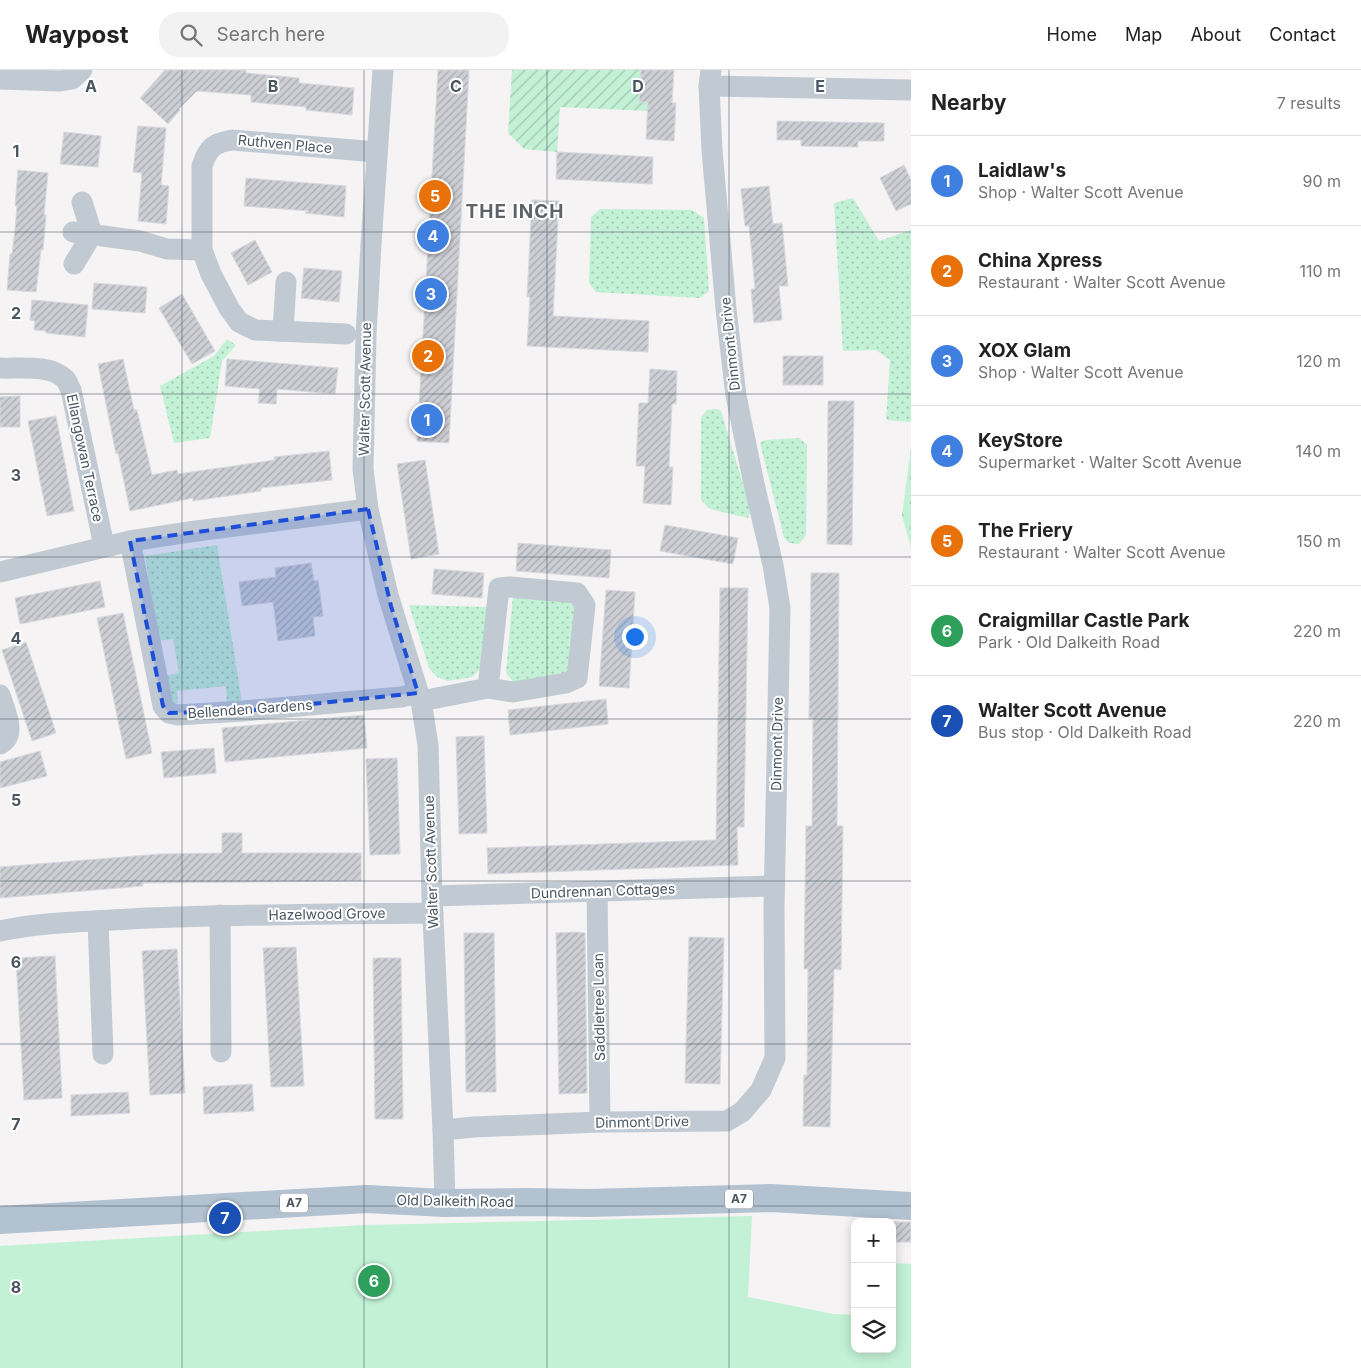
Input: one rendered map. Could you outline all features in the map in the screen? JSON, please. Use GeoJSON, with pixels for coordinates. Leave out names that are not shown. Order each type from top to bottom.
{"type":"FeatureCollection","features":[{"type":"Feature","properties":{"kind":"main road","name":"Old Dalkeith Road"},"geometry":{"type":"LineString","coordinates":[[0,1220],[368,1199],[445,1203],[588,1203],[770,1198],[911,1206]]}},
{"type":"Feature","properties":{"kind":"street"},"geometry":{"type":"LineString","coordinates":[[0,79],[72,79],[82,70]]}},
{"type":"Feature","properties":{"kind":"street","name":"Walter Scott Avenue"},"geometry":{"type":"LineString","coordinates":[[383,70],[366,335],[363,470],[368,509],[388,596],[419,697],[428,745],[432,905],[445,1203]]}},
{"type":"Feature","properties":{"kind":"street"},"geometry":{"type":"LineString","coordinates":[[710,78],[911,90]]}},
{"type":"Feature","properties":{"kind":"street","name":"Dinmont Drive"},"geometry":{"type":"LineString","coordinates":[[443,1130],[600,1122],[727,1121],[742,1112],[761,1090],[775,1058],[774,886],[780,608],[773,565],[736,396],[715,189],[710,78]]}},
{"type":"Feature","properties":{"kind":"street","name":"Ruthven Place"},"geometry":{"type":"LineString","coordinates":[[346,334],[255,330],[239,322],[210,274],[202,250],[202,166],[205,155],[212,147],[221,141],[232,140],[377,152]]}},
{"type":"Feature","properties":{"kind":"street"},"geometry":{"type":"LineString","coordinates":[[74,264],[83,233],[82,202]]}},
{"type":"Feature","properties":{"kind":"street"},"geometry":{"type":"LineString","coordinates":[[83,233],[140,241],[167,249],[202,250]]}},
{"type":"Feature","properties":{"kind":"street"},"geometry":{"type":"LineString","coordinates":[[283,331],[286,282]]}},
{"type":"Feature","properties":{"kind":"street","name":"Ellangowan Terrace"},"geometry":{"type":"LineString","coordinates":[[0,368],[42,369],[54,372],[65,380],[71,390],[104,546]]}},
{"type":"Feature","properties":{"kind":"street"},"geometry":{"type":"LineString","coordinates":[[0,572],[130,541],[368,509]]}},
{"type":"Feature","properties":{"kind":"street","name":"Bellenden Gardens"},"geometry":{"type":"LineString","coordinates":[[130,541],[164,706],[169,713],[178,715],[243,711],[419,697]]}},
{"type":"Feature","properties":{"kind":"street"},"geometry":{"type":"LineString","coordinates":[[419,697],[488,688],[514,692],[566,683],[576,678],[585,605],[577,593],[510,587],[499,588],[488,688]]}},
{"type":"Feature","properties":{"kind":"street"},"geometry":{"type":"LineString","coordinates":[[0,695],[9,726],[8,736],[0,744]]}},
{"type":"Feature","properties":{"kind":"street","name":"Dundrennan Cottages"},"geometry":{"type":"LineString","coordinates":[[432,905],[597,891],[774,886]]}},
{"type":"Feature","properties":{"kind":"street","name":"Saddletree Loan"},"geometry":{"type":"LineString","coordinates":[[597,891],[600,1122]]}},
{"type":"Feature","properties":{"kind":"street","name":"Hazelwood Grove"},"geometry":{"type":"LineString","coordinates":[[0,931],[33,925],[98,921],[432,905]]}},
{"type":"Feature","properties":{"kind":"street"},"geometry":{"type":"LineString","coordinates":[[220,915],[221,1052]]}},
{"type":"Feature","properties":{"kind":"street"},"geometry":{"type":"LineString","coordinates":[[98,921],[103,1054]]}},
{"type":"Feature","properties":{"kind":"highlighted area"},"geometry":{"type":"Polygon","coordinates":[[[368,509],[391,606],[418,693],[243,711],[169,713],[163,706],[130,541],[368,509]]]}},
{"type":"Feature","properties":{"kind":"green space"},"geometry":{"type":"Polygon","coordinates":[[[512,70],[641,70],[640,102],[648,102],[648,111],[560,107],[557,152],[524,149],[508,133],[512,70]]]}},
{"type":"Feature","properties":{"kind":"green space"},"geometry":{"type":"Polygon","coordinates":[[[853,198],[879,241],[911,230],[911,422],[886,420],[890,360],[876,350],[843,351],[834,203],[853,198]]]}},
{"type":"Feature","properties":{"kind":"green space"},"geometry":{"type":"Polygon","coordinates":[[[600,209],[692,210],[704,218],[709,291],[700,298],[596,292],[589,283],[591,217],[600,209]]]}},
{"type":"Feature","properties":{"kind":"green space"},"geometry":{"type":"Polygon","coordinates":[[[227,339],[236,345],[222,361],[210,438],[174,443],[160,386],[214,356],[227,339]]]}},
{"type":"Feature","properties":{"kind":"green space"},"geometry":{"type":"Polygon","coordinates":[[[717,409],[721,411],[751,511],[748,518],[710,509],[701,500],[701,417],[707,410],[717,409]]]}},
{"type":"Feature","properties":{"kind":"green space"},"geometry":{"type":"Polygon","coordinates":[[[799,438],[807,445],[806,535],[799,544],[789,543],[784,537],[760,443],[765,440],[799,438]]]}},
{"type":"Feature","properties":{"kind":"green space"},"geometry":{"type":"Polygon","coordinates":[[[911,447],[911,548],[902,516],[911,447]]]}},
{"type":"Feature","properties":{"kind":"green space"},"geometry":{"type":"Polygon","coordinates":[[[217,545],[242,702],[227,703],[226,686],[177,691],[178,708],[172,704],[164,676],[179,673],[173,639],[158,641],[145,556],[217,545]]]}},
{"type":"Feature","properties":{"kind":"green space"},"geometry":{"type":"Polygon","coordinates":[[[513,595],[570,602],[578,610],[570,672],[513,682],[506,673],[513,595]]]}},
{"type":"Feature","properties":{"kind":"green space"},"geometry":{"type":"Polygon","coordinates":[[[409,605],[491,607],[481,668],[472,677],[448,681],[437,677],[429,668],[409,605]]]}},
{"type":"Feature","properties":{"kind":"green space"},"geometry":{"type":"Polygon","coordinates":[[[752,1216],[748,1297],[833,1314],[851,1315],[851,1353],[896,1353],[896,1263],[911,1264],[911,1368],[0,1368],[0,1246],[365,1225],[752,1216]]]}},
{"type":"Feature","properties":{"kind":"building"},"geometry":{"type":"Polygon","coordinates":[[[165,70],[246,70],[246,73],[299,78],[299,83],[354,88],[352,115],[306,110],[306,107],[251,102],[251,95],[197,91],[179,109],[168,124],[140,98],[165,70]]]}},
{"type":"Feature","properties":{"kind":"building"},"geometry":{"type":"Polygon","coordinates":[[[438,70],[469,70],[449,443],[417,441],[438,70]]]}},
{"type":"Feature","properties":{"kind":"building"},"geometry":{"type":"Polygon","coordinates":[[[641,70],[674,70],[672,103],[676,103],[674,141],[646,139],[648,102],[639,102],[641,70]]]}},
{"type":"Feature","properties":{"kind":"building"},"geometry":{"type":"Polygon","coordinates":[[[777,121],[884,123],[884,141],[858,141],[858,147],[801,146],[801,140],[777,140],[777,121]]]}},
{"type":"Feature","properties":{"kind":"building"},"geometry":{"type":"Polygon","coordinates":[[[138,126],[166,128],[161,185],[169,186],[166,224],[138,221],[142,173],[133,172],[138,126]]]}},
{"type":"Feature","properties":{"kind":"building"},"geometry":{"type":"Polygon","coordinates":[[[64,132],[101,136],[98,167],[60,164],[64,132]]]}},
{"type":"Feature","properties":{"kind":"building"},"geometry":{"type":"Polygon","coordinates":[[[557,152],[653,157],[652,184],[556,179],[557,152]]]}},
{"type":"Feature","properties":{"kind":"building"},"geometry":{"type":"Polygon","coordinates":[[[904,165],[911,180],[911,204],[896,211],[880,178],[904,165]]]}},
{"type":"Feature","properties":{"kind":"building"},"geometry":{"type":"Polygon","coordinates":[[[18,170],[48,173],[43,250],[41,250],[36,292],[7,290],[10,254],[12,254],[15,230],[18,170]]]}},
{"type":"Feature","properties":{"kind":"building"},"geometry":{"type":"Polygon","coordinates":[[[246,178],[346,186],[344,217],[305,213],[309,211],[244,206],[246,178]]]}},
{"type":"Feature","properties":{"kind":"building"},"geometry":{"type":"Polygon","coordinates":[[[769,186],[773,224],[782,223],[788,286],[779,286],[782,320],[754,323],[751,289],[755,289],[752,256],[749,226],[745,226],[741,189],[769,186]]]}},
{"type":"Feature","properties":{"kind":"building"},"geometry":{"type":"Polygon","coordinates":[[[532,200],[559,201],[553,316],[649,321],[648,352],[527,346],[530,297],[527,297],[532,200]]]}},
{"type":"Feature","properties":{"kind":"building"},"geometry":{"type":"Polygon","coordinates":[[[255,240],[272,272],[248,285],[231,253],[255,240]]]}},
{"type":"Feature","properties":{"kind":"building"},"geometry":{"type":"Polygon","coordinates":[[[304,268],[342,271],[339,302],[301,298],[304,268]]]}},
{"type":"Feature","properties":{"kind":"building"},"geometry":{"type":"Polygon","coordinates":[[[94,283],[147,287],[145,313],[92,309],[94,283]]]}},
{"type":"Feature","properties":{"kind":"building"},"geometry":{"type":"Polygon","coordinates":[[[182,294],[215,351],[192,364],[159,308],[182,294]]]}},
{"type":"Feature","properties":{"kind":"building"},"geometry":{"type":"Polygon","coordinates":[[[32,300],[88,305],[85,337],[34,330],[35,321],[30,320],[32,300]]]}},
{"type":"Feature","properties":{"kind":"building"},"geometry":{"type":"Polygon","coordinates":[[[783,356],[823,356],[823,385],[783,385],[783,356]]]}},
{"type":"Feature","properties":{"kind":"building"},"geometry":{"type":"Polygon","coordinates":[[[123,359],[134,410],[137,410],[152,475],[177,470],[178,474],[275,460],[274,457],[329,451],[332,480],[261,488],[261,491],[193,501],[193,498],[130,511],[118,453],[116,454],[98,364],[123,359]]]}},
{"type":"Feature","properties":{"kind":"building"},"geometry":{"type":"Polygon","coordinates":[[[227,359],[338,368],[335,394],[277,389],[276,404],[258,403],[260,389],[225,386],[227,359]]]}},
{"type":"Feature","properties":{"kind":"building"},"geometry":{"type":"Polygon","coordinates":[[[650,369],[677,371],[676,404],[672,404],[669,467],[673,467],[671,505],[643,503],[645,466],[636,466],[639,403],[648,403],[650,369]]]}},
{"type":"Feature","properties":{"kind":"building"},"geometry":{"type":"Polygon","coordinates":[[[20,396],[20,427],[0,427],[0,397],[20,396]]]}},
{"type":"Feature","properties":{"kind":"building"},"geometry":{"type":"Polygon","coordinates":[[[828,401],[854,401],[852,545],[827,544],[828,401]]]}},
{"type":"Feature","properties":{"kind":"building"},"geometry":{"type":"Polygon","coordinates":[[[56,416],[74,511],[47,516],[28,421],[56,416]]]}},
{"type":"Feature","properties":{"kind":"building"},"geometry":{"type":"Polygon","coordinates":[[[425,460],[439,554],[411,559],[397,464],[425,460]]]}},
{"type":"Feature","properties":{"kind":"building"},"geometry":{"type":"Polygon","coordinates":[[[665,525],[738,538],[733,564],[660,551],[665,525]]]}},
{"type":"Feature","properties":{"kind":"building"},"geometry":{"type":"Polygon","coordinates":[[[518,543],[611,550],[609,578],[516,571],[518,543]]]}},
{"type":"Feature","properties":{"kind":"building"},"geometry":{"type":"Polygon","coordinates":[[[311,563],[314,581],[318,580],[323,616],[313,617],[315,636],[278,641],[273,602],[242,606],[239,582],[276,577],[275,568],[311,563]]]}},
{"type":"Feature","properties":{"kind":"building"},"geometry":{"type":"Polygon","coordinates":[[[434,569],[484,573],[482,598],[432,594],[434,569]]]}},
{"type":"Feature","properties":{"kind":"building"},"geometry":{"type":"Polygon","coordinates":[[[811,573],[839,573],[837,826],[843,826],[841,970],[834,969],[830,1127],[803,1126],[804,1075],[807,1075],[808,969],[804,969],[806,826],[812,826],[813,719],[809,719],[811,573]]]}},
{"type":"Feature","properties":{"kind":"building"},"geometry":{"type":"Polygon","coordinates":[[[100,581],[105,607],[20,624],[15,598],[100,581]]]}},
{"type":"Feature","properties":{"kind":"building"},"geometry":{"type":"Polygon","coordinates":[[[720,588],[748,588],[744,827],[737,827],[738,865],[488,874],[487,848],[716,840],[720,588]]]}},
{"type":"Feature","properties":{"kind":"building"},"geometry":{"type":"Polygon","coordinates":[[[606,590],[635,592],[629,688],[599,686],[606,590]]]}},
{"type":"Feature","properties":{"kind":"building"},"geometry":{"type":"Polygon","coordinates":[[[123,613],[152,753],[126,759],[97,618],[123,613]]]}},
{"type":"Feature","properties":{"kind":"building"},"geometry":{"type":"Polygon","coordinates":[[[26,642],[56,733],[32,741],[2,650],[26,642]]]}},
{"type":"Feature","properties":{"kind":"building"},"geometry":{"type":"Polygon","coordinates":[[[606,699],[608,724],[510,735],[508,710],[606,699]]]}},
{"type":"Feature","properties":{"kind":"building"},"geometry":{"type":"Polygon","coordinates":[[[364,715],[367,748],[225,762],[222,728],[364,715]]]}},
{"type":"Feature","properties":{"kind":"building"},"geometry":{"type":"Polygon","coordinates":[[[484,736],[487,833],[459,834],[456,737],[484,736]]]}},
{"type":"Feature","properties":{"kind":"building"},"geometry":{"type":"Polygon","coordinates":[[[214,748],[216,773],[164,778],[161,752],[214,748]]]}},
{"type":"Feature","properties":{"kind":"building"},"geometry":{"type":"Polygon","coordinates":[[[40,751],[47,776],[0,788],[0,762],[40,751]]]}},
{"type":"Feature","properties":{"kind":"building"},"geometry":{"type":"Polygon","coordinates":[[[397,758],[400,854],[370,855],[366,759],[397,758]]]}},
{"type":"Feature","properties":{"kind":"building"},"geometry":{"type":"Polygon","coordinates":[[[222,833],[242,833],[242,853],[361,853],[361,881],[143,883],[143,886],[0,898],[0,867],[160,854],[222,853],[222,833]]]}},
{"type":"Feature","properties":{"kind":"building"},"geometry":{"type":"Polygon","coordinates":[[[464,933],[494,933],[496,1092],[466,1092],[464,933]]]}},
{"type":"Feature","properties":{"kind":"building"},"geometry":{"type":"Polygon","coordinates":[[[556,933],[585,933],[587,1093],[559,1094],[556,933]]]}},
{"type":"Feature","properties":{"kind":"building"},"geometry":{"type":"Polygon","coordinates":[[[689,937],[724,938],[720,1084],[685,1083],[689,937]]]}},
{"type":"Feature","properties":{"kind":"building"},"geometry":{"type":"Polygon","coordinates":[[[296,947],[304,1086],[271,1087],[263,948],[296,947]]]}},
{"type":"Feature","properties":{"kind":"building"},"geometry":{"type":"Polygon","coordinates":[[[177,949],[185,1093],[150,1095],[142,951],[177,949]]]}},
{"type":"Feature","properties":{"kind":"building"},"geometry":{"type":"Polygon","coordinates":[[[55,956],[62,1098],[24,1100],[16,958],[55,956]]]}},
{"type":"Feature","properties":{"kind":"building"},"geometry":{"type":"Polygon","coordinates":[[[373,958],[401,958],[403,1119],[375,1119],[373,958]]]}},
{"type":"Feature","properties":{"kind":"building"},"geometry":{"type":"Polygon","coordinates":[[[252,1084],[254,1111],[204,1114],[203,1087],[252,1084]]]}},
{"type":"Feature","properties":{"kind":"building"},"geometry":{"type":"Polygon","coordinates":[[[128,1092],[130,1113],[71,1116],[71,1095],[128,1092]]]}},
{"type":"Feature","properties":{"kind":"building"},"geometry":{"type":"Polygon","coordinates":[[[896,1222],[911,1222],[911,1242],[896,1242],[896,1222]]]}},
{"type":"Feature","properties":{"kind":"place","name":"The Friery"},"geometry":{"type":"Point","coordinates":[435,196]}},
{"type":"Feature","properties":{"kind":"place","name":"KeyStore"},"geometry":{"type":"Point","coordinates":[433,236]}},
{"type":"Feature","properties":{"kind":"place","name":"XOX Glam"},"geometry":{"type":"Point","coordinates":[431,294]}},
{"type":"Feature","properties":{"kind":"place","name":"China Xpress"},"geometry":{"type":"Point","coordinates":[428,356]}},
{"type":"Feature","properties":{"kind":"place","name":"Laidlaw's"},"geometry":{"type":"Point","coordinates":[427,420]}},
{"type":"Feature","properties":{"kind":"place","name":"Walter Scott Avenue"},"geometry":{"type":"Point","coordinates":[225,1218]}},
{"type":"Feature","properties":{"kind":"place","name":"Craigmillar Castle Park"},"geometry":{"type":"Point","coordinates":[374,1281]}},
{"type":"Feature","properties":{"kind":"district","name":"THE INCH"},"geometry":{"type":"Point","coordinates":[515,211]}}]}
